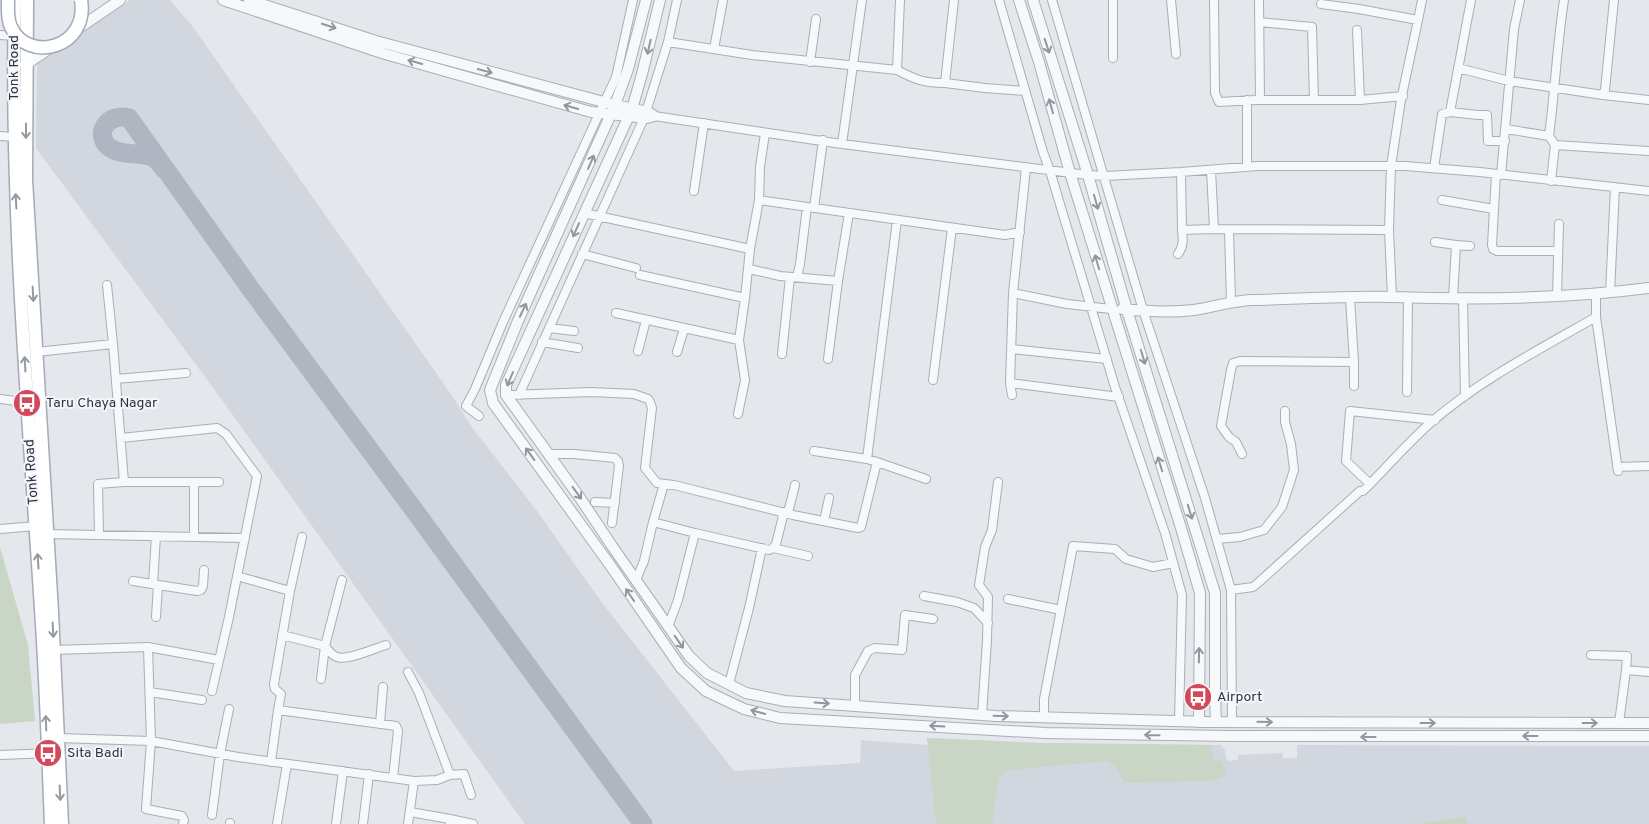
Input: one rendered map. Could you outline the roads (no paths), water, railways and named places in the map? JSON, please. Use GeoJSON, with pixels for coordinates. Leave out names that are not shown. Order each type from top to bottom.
{"type":"FeatureCollection","features":[{"type":"Feature","properties":{"kind":"main road"},"geometry":{"type":"LineString","coordinates":[[8,0],[10,24],[15,34],[33,46],[43,47],[57,46],[76,31],[82,16],[81,0]]}},
{"type":"Feature","properties":{"kind":"main road","name":"Tonk Road"},"geometry":{"type":"LineString","coordinates":[[15,0],[15,178],[34,404],[48,534],[58,738],[53,753],[51,824]]}},
{"type":"Feature","properties":{"kind":"main road","name":"Tonk Road"},"geometry":{"type":"LineString","coordinates":[[27,0],[26,180],[36,352],[34,404],[36,526],[53,753],[62,824]]}},
{"type":"Feature","properties":{"kind":"street"},"geometry":{"type":"LineString","coordinates":[[26,65],[120,0]]}},
{"type":"Feature","properties":{"kind":"street"},"geometry":{"type":"LineString","coordinates":[[223,0],[385,54],[598,114],[613,110],[842,144],[1088,175],[1105,176],[1181,172],[1247,166],[1390,166],[1434,168],[1649,191]]}},
{"type":"Feature","properties":{"kind":"street"},"geometry":{"type":"LineString","coordinates":[[249,0],[383,43],[603,102],[613,110]]}},
{"type":"Feature","properties":{"kind":"street"},"geometry":{"type":"LineString","coordinates":[[479,416],[466,406],[616,77],[633,0]]}},
{"type":"Feature","properties":{"kind":"street"},"geometry":{"type":"LineString","coordinates":[[646,0],[628,69],[613,110],[518,321],[490,390],[493,404],[610,565],[680,668],[706,691],[744,709],[780,718],[1046,733],[1209,736],[1649,736]]}},
{"type":"Feature","properties":{"kind":"street"},"geometry":{"type":"LineString","coordinates":[[660,0],[631,113],[506,385],[506,396],[580,498],[689,656],[707,673],[746,693],[785,701],[979,715],[1208,722],[1649,723]]}},
{"type":"Feature","properties":{"kind":"street"},"geometry":{"type":"LineString","coordinates":[[519,395],[599,216],[648,115],[678,0]]}},
{"type":"Feature","properties":{"kind":"street"},"geometry":{"type":"LineString","coordinates":[[714,49],[723,0]]}},
{"type":"Feature","properties":{"kind":"street"},"geometry":{"type":"LineString","coordinates":[[842,144],[862,0]]}},
{"type":"Feature","properties":{"kind":"street"},"geometry":{"type":"LineString","coordinates":[[897,70],[900,0]]}},
{"type":"Feature","properties":{"kind":"street"},"geometry":{"type":"LineString","coordinates":[[945,83],[954,0]]}},
{"type":"Feature","properties":{"kind":"street"},"geometry":{"type":"LineString","coordinates":[[999,0],[1043,152],[1119,397],[1153,496],[1182,595],[1179,721]]}},
{"type":"Feature","properties":{"kind":"street"},"geometry":{"type":"LineString","coordinates":[[1019,0],[1111,309],[1200,593],[1209,736]]}},
{"type":"Feature","properties":{"kind":"street"},"geometry":{"type":"LineString","coordinates":[[1033,0],[1215,593],[1215,696],[1208,722]]}},
{"type":"Feature","properties":{"kind":"street"},"geometry":{"type":"LineString","coordinates":[[1052,0],[1143,310],[1177,410],[1231,590],[1232,722]]}},
{"type":"Feature","properties":{"kind":"street"},"geometry":{"type":"LineString","coordinates":[[1113,0],[1113,58]]}},
{"type":"Feature","properties":{"kind":"street"},"geometry":{"type":"LineString","coordinates":[[1171,0],[1176,54]]}},
{"type":"Feature","properties":{"kind":"street"},"geometry":{"type":"LineString","coordinates":[[1214,0],[1215,93],[1219,102],[1247,100],[1360,100],[1403,96]]}},
{"type":"Feature","properties":{"kind":"street"},"geometry":{"type":"LineString","coordinates":[[1259,0],[1260,100]]}},
{"type":"Feature","properties":{"kind":"street"},"geometry":{"type":"LineString","coordinates":[[1392,298],[1389,230],[1390,166],[1422,0]]}},
{"type":"Feature","properties":{"kind":"street"},"geometry":{"type":"LineString","coordinates":[[1450,112],[1472,0]]}},
{"type":"Feature","properties":{"kind":"street"},"geometry":{"type":"LineString","coordinates":[[1519,0],[1514,29],[1505,141],[1494,209],[1492,245],[1493,249],[1497,251],[1558,251]]}},
{"type":"Feature","properties":{"kind":"street"},"geometry":{"type":"LineString","coordinates":[[1551,181],[1555,145],[1549,136],[1556,88],[1556,61],[1564,0]]}},
{"type":"Feature","properties":{"kind":"street"},"geometry":{"type":"LineString","coordinates":[[1603,95],[1606,90],[1614,0]]}},
{"type":"Feature","properties":{"kind":"street"},"geometry":{"type":"LineString","coordinates":[[1321,4],[1418,20]]}},
{"type":"Feature","properties":{"kind":"street"},"geometry":{"type":"LineString","coordinates":[[810,62],[816,19]]}},
{"type":"Feature","properties":{"kind":"street"},"geometry":{"type":"LineString","coordinates":[[1259,22],[1312,27],[1314,100]]}},
{"type":"Feature","properties":{"kind":"street"},"geometry":{"type":"LineString","coordinates":[[1357,30],[1360,100]]}},
{"type":"Feature","properties":{"kind":"street"},"geometry":{"type":"LineString","coordinates":[[0,35],[14,36]]}},
{"type":"Feature","properties":{"kind":"street"},"geometry":{"type":"LineString","coordinates":[[668,42],[810,62],[897,70],[918,81],[1025,91]]}},
{"type":"Feature","properties":{"kind":"street"},"geometry":{"type":"LineString","coordinates":[[1458,68],[1509,81],[1649,100]]}},
{"type":"Feature","properties":{"kind":"street"},"geometry":{"type":"LineString","coordinates":[[1247,100],[1247,166]]}},
{"type":"Feature","properties":{"kind":"street"},"geometry":{"type":"LineString","coordinates":[[1434,168],[1442,114],[1450,112],[1487,115],[1488,141],[1505,141]]}},
{"type":"Feature","properties":{"kind":"street"},"geometry":{"type":"LineString","coordinates":[[694,191],[704,123]]}},
{"type":"Feature","properties":{"kind":"street"},"geometry":{"type":"LineString","coordinates":[[1506,129],[1549,136]]}},
{"type":"Feature","properties":{"kind":"street"},"geometry":{"type":"LineString","coordinates":[[738,414],[745,380],[739,340],[750,249],[760,200],[760,167],[765,133]]}},
{"type":"Feature","properties":{"kind":"street"},"geometry":{"type":"LineString","coordinates":[[0,136],[14,137]]}},
{"type":"Feature","properties":{"kind":"street"},"geometry":{"type":"LineString","coordinates":[[782,354],[794,277],[800,264],[823,140]]}},
{"type":"Feature","properties":{"kind":"street"},"geometry":{"type":"LineString","coordinates":[[1555,145],[1649,151]]}},
{"type":"Feature","properties":{"kind":"street"},"geometry":{"type":"LineString","coordinates":[[1012,395],[1010,383],[1013,293],[1026,168]]}},
{"type":"Feature","properties":{"kind":"street"},"geometry":{"type":"LineString","coordinates":[[1211,170],[1214,229]]}},
{"type":"Feature","properties":{"kind":"street"},"geometry":{"type":"LineString","coordinates":[[1178,254],[1182,249],[1183,242],[1181,172]]}},
{"type":"Feature","properties":{"kind":"street"},"geometry":{"type":"LineString","coordinates":[[1610,293],[1615,187]]}},
{"type":"Feature","properties":{"kind":"street"},"geometry":{"type":"LineString","coordinates":[[760,200],[1005,235],[1020,232]]}},
{"type":"Feature","properties":{"kind":"street"},"geometry":{"type":"LineString","coordinates":[[1442,200],[1494,209]]}},
{"type":"Feature","properties":{"kind":"street"},"geometry":{"type":"LineString","coordinates":[[584,213],[750,249]]}},
{"type":"Feature","properties":{"kind":"street"},"geometry":{"type":"LineString","coordinates":[[828,359],[849,213]]}},
{"type":"Feature","properties":{"kind":"street"},"geometry":{"type":"LineString","coordinates":[[867,459],[897,220]]}},
{"type":"Feature","properties":{"kind":"street"},"geometry":{"type":"LineString","coordinates":[[1556,296],[1559,224]]}},
{"type":"Feature","properties":{"kind":"street"},"geometry":{"type":"LineString","coordinates":[[933,380],[952,228]]}},
{"type":"Feature","properties":{"kind":"street"},"geometry":{"type":"LineString","coordinates":[[1182,230],[1389,230]]}},
{"type":"Feature","properties":{"kind":"street"},"geometry":{"type":"LineString","coordinates":[[1230,230],[1232,301]]}},
{"type":"Feature","properties":{"kind":"street"},"geometry":{"type":"LineString","coordinates":[[1435,242],[1470,246]]}},
{"type":"Feature","properties":{"kind":"street"},"geometry":{"type":"LineString","coordinates":[[1456,244],[1458,299],[1466,396]]}},
{"type":"Feature","properties":{"kind":"street"},"geometry":{"type":"LineString","coordinates":[[582,254],[638,272],[745,298]]}},
{"type":"Feature","properties":{"kind":"street"},"geometry":{"type":"LineString","coordinates":[[749,269],[794,277],[838,281]]}},
{"type":"Feature","properties":{"kind":"street"},"geometry":{"type":"LineString","coordinates":[[107,285],[124,482]]}},
{"type":"Feature","properties":{"kind":"street"},"geometry":{"type":"LineString","coordinates":[[1013,293],[1067,304],[1111,309],[1170,312],[1194,310],[1232,301],[1556,296],[1610,293],[1649,288]]}},
{"type":"Feature","properties":{"kind":"street"},"geometry":{"type":"LineString","coordinates":[[1596,294],[1596,317],[1618,469],[1649,466]]}},
{"type":"Feature","properties":{"kind":"street"},"geometry":{"type":"LineString","coordinates":[[1350,298],[1354,386]]}},
{"type":"Feature","properties":{"kind":"street"},"geometry":{"type":"LineString","coordinates":[[1407,392],[1408,298]]}},
{"type":"Feature","properties":{"kind":"street"},"geometry":{"type":"LineString","coordinates":[[616,313],[739,340]]}},
{"type":"Feature","properties":{"kind":"street"},"geometry":{"type":"LineString","coordinates":[[1231,590],[1253,587],[1370,484],[1435,420],[1466,396],[1505,368],[1596,317]]}},
{"type":"Feature","properties":{"kind":"street"},"geometry":{"type":"LineString","coordinates":[[638,351],[646,320]]}},
{"type":"Feature","properties":{"kind":"street"},"geometry":{"type":"LineString","coordinates":[[549,328],[574,331]]}},
{"type":"Feature","properties":{"kind":"street"},"geometry":{"type":"LineString","coordinates":[[677,352],[684,329]]}},
{"type":"Feature","properties":{"kind":"street"},"geometry":{"type":"LineString","coordinates":[[542,342],[578,348]]}},
{"type":"Feature","properties":{"kind":"street"},"geometry":{"type":"LineString","coordinates":[[36,352],[113,344]]}},
{"type":"Feature","properties":{"kind":"street"},"geometry":{"type":"LineString","coordinates":[[1012,349],[1107,359]]}},
{"type":"Feature","properties":{"kind":"street"},"geometry":{"type":"LineString","coordinates":[[1242,454],[1236,442],[1224,432],[1221,426],[1233,363],[1240,361],[1354,362]]}},
{"type":"Feature","properties":{"kind":"street"},"geometry":{"type":"LineString","coordinates":[[116,379],[186,373]]}},
{"type":"Feature","properties":{"kind":"street"},"geometry":{"type":"LineString","coordinates":[[1010,383],[1119,397]]}},
{"type":"Feature","properties":{"kind":"street"},"geometry":{"type":"LineString","coordinates":[[493,404],[506,396],[519,395],[591,392],[643,396],[650,402],[652,408],[645,468],[657,483],[858,528],[861,527],[877,462]]}},
{"type":"Feature","properties":{"kind":"street"},"geometry":{"type":"LineString","coordinates":[[0,398],[34,404]]}},
{"type":"Feature","properties":{"kind":"street"},"geometry":{"type":"LineString","coordinates":[[1217,539],[1240,537],[1264,530],[1282,507],[1294,470],[1292,444],[1284,422],[1284,410]]}},
{"type":"Feature","properties":{"kind":"street"},"geometry":{"type":"LineString","coordinates":[[1370,484],[1346,461],[1350,411],[1435,420]]}},
{"type":"Feature","properties":{"kind":"street"},"geometry":{"type":"LineString","coordinates":[[121,438],[217,428],[226,434],[257,476],[212,691]]}},
{"type":"Feature","properties":{"kind":"street"},"geometry":{"type":"LineString","coordinates":[[814,451],[867,459],[926,479]]}},
{"type":"Feature","properties":{"kind":"street"},"geometry":{"type":"LineString","coordinates":[[548,454],[574,454],[615,458],[618,461],[612,523]]}},
{"type":"Feature","properties":{"kind":"street"},"geometry":{"type":"LineString","coordinates":[[99,535],[98,484],[124,482],[219,482]]}},
{"type":"Feature","properties":{"kind":"street"},"geometry":{"type":"LineString","coordinates":[[194,482],[194,537]]}},
{"type":"Feature","properties":{"kind":"street"},"geometry":{"type":"LineString","coordinates":[[976,729],[988,623],[988,597],[978,585],[985,547],[992,530],[998,482]]}},
{"type":"Feature","properties":{"kind":"street"},"geometry":{"type":"LineString","coordinates":[[636,580],[644,561],[664,484]]}},
{"type":"Feature","properties":{"kind":"street"},"geometry":{"type":"LineString","coordinates":[[774,548],[796,485]]}},
{"type":"Feature","properties":{"kind":"street"},"geometry":{"type":"LineString","coordinates":[[824,521],[829,498]]}},
{"type":"Feature","properties":{"kind":"street"},"geometry":{"type":"LineString","coordinates":[[595,502],[614,503]]}},
{"type":"Feature","properties":{"kind":"street"},"geometry":{"type":"LineString","coordinates":[[654,522],[769,550],[774,548],[808,556]]}},
{"type":"Feature","properties":{"kind":"street"},"geometry":{"type":"LineString","coordinates":[[0,529],[36,526]]}},
{"type":"Feature","properties":{"kind":"street"},"geometry":{"type":"LineString","coordinates":[[668,627],[678,600],[695,533]]}},
{"type":"Feature","properties":{"kind":"street"},"geometry":{"type":"LineString","coordinates":[[48,534],[245,538]]}},
{"type":"Feature","properties":{"kind":"street"},"geometry":{"type":"LineString","coordinates":[[156,536],[156,617]]}},
{"type":"Feature","properties":{"kind":"street"},"geometry":{"type":"LineString","coordinates":[[270,762],[281,694],[275,689],[274,684],[290,591],[302,537]]}},
{"type":"Feature","properties":{"kind":"street"},"geometry":{"type":"LineString","coordinates":[[1044,717],[1044,699],[1053,662],[1073,546],[1115,549],[1126,559],[1153,567],[1173,563]]}},
{"type":"Feature","properties":{"kind":"street"},"geometry":{"type":"LineString","coordinates":[[729,684],[749,608],[762,548]]}},
{"type":"Feature","properties":{"kind":"street"},"geometry":{"type":"LineString","coordinates":[[133,581],[197,591],[201,590],[203,586],[204,570]]}},
{"type":"Feature","properties":{"kind":"street"},"geometry":{"type":"LineString","coordinates":[[237,576],[290,591]]}},
{"type":"Feature","properties":{"kind":"street"},"geometry":{"type":"LineString","coordinates":[[321,679],[326,646],[342,580]]}},
{"type":"Feature","properties":{"kind":"street"},"geometry":{"type":"LineString","coordinates":[[924,596],[957,602],[974,608],[988,623]]}},
{"type":"Feature","properties":{"kind":"street"},"geometry":{"type":"LineString","coordinates":[[1008,599],[1061,610]]}},
{"type":"Feature","properties":{"kind":"street"},"geometry":{"type":"LineString","coordinates":[[854,722],[855,675],[868,651],[875,648],[902,650],[906,615],[933,619]]}},
{"type":"Feature","properties":{"kind":"street"},"geometry":{"type":"LineString","coordinates":[[282,635],[326,646],[336,657],[344,658],[386,644]]}},
{"type":"Feature","properties":{"kind":"street"},"geometry":{"type":"LineString","coordinates":[[54,650],[148,647],[219,660]]}},
{"type":"Feature","properties":{"kind":"street"},"geometry":{"type":"LineString","coordinates":[[148,647],[151,741],[146,809],[182,816],[183,824]]}},
{"type":"Feature","properties":{"kind":"street"},"geometry":{"type":"LineString","coordinates":[[1592,655],[1627,656],[1619,723]]}},
{"type":"Feature","properties":{"kind":"street"},"geometry":{"type":"LineString","coordinates":[[1626,670],[1649,672]]}},
{"type":"Feature","properties":{"kind":"street"},"geometry":{"type":"LineString","coordinates":[[408,672],[422,702],[450,775]]}},
{"type":"Feature","properties":{"kind":"street"},"geometry":{"type":"LineString","coordinates":[[380,724],[383,687]]}},
{"type":"Feature","properties":{"kind":"street"},"geometry":{"type":"LineString","coordinates":[[150,692],[202,700]]}},
{"type":"Feature","properties":{"kind":"street"},"geometry":{"type":"LineString","coordinates":[[212,815],[220,754],[229,709]]}},
{"type":"Feature","properties":{"kind":"street"},"geometry":{"type":"LineString","coordinates":[[278,710],[396,726],[398,732],[393,778]]}},
{"type":"Feature","properties":{"kind":"street"},"geometry":{"type":"LineString","coordinates":[[58,738],[151,741],[270,762],[414,781],[437,780],[450,775],[464,774],[471,795]]}},
{"type":"Feature","properties":{"kind":"street"},"geometry":{"type":"LineString","coordinates":[[0,755],[53,753]]}},
{"type":"Feature","properties":{"kind":"street"},"geometry":{"type":"LineString","coordinates":[[277,824],[287,764]]}},
{"type":"Feature","properties":{"kind":"street"},"geometry":{"type":"LineString","coordinates":[[336,824],[343,771]]}},
{"type":"Feature","properties":{"kind":"street"},"geometry":{"type":"LineString","coordinates":[[364,824],[369,774]]}},
{"type":"Feature","properties":{"kind":"street"},"geometry":{"type":"LineString","coordinates":[[408,824],[414,781]]}},
{"type":"Feature","properties":{"kind":"street"},"geometry":{"type":"LineString","coordinates":[[410,812],[450,822],[473,824]]}},
{"type":"Feature","properties":{"kind":"place","name":"Taru Chaya Nagar"},"geometry":{"type":"Point","coordinates":[27,403]}},
{"type":"Feature","properties":{"kind":"place","name":"Airport"},"geometry":{"type":"Point","coordinates":[1198,697]}},
{"type":"Feature","properties":{"kind":"place","name":"Sita Badi"},"geometry":{"type":"Point","coordinates":[48,753]}}]}
